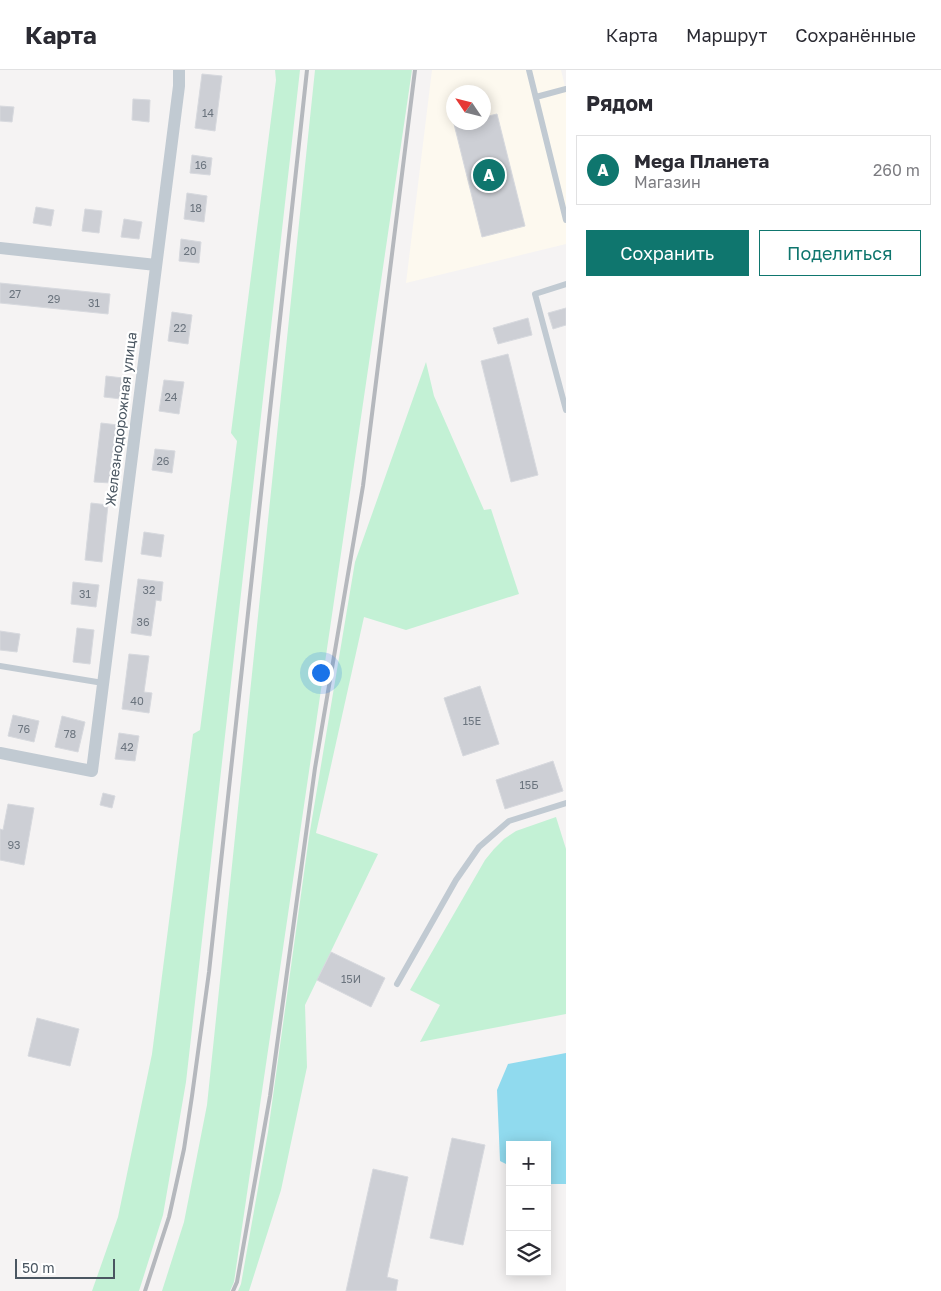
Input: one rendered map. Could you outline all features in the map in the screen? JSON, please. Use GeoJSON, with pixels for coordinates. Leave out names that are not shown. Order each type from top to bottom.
{"type":"FeatureCollection","features":[{"type":"Feature","properties":{"kind":"street","name":"Железнодорожная улица"},"geometry":{"type":"LineString","coordinates":[[0,753],[92,771],[179,86],[179,70]]}},
{"type":"Feature","properties":{"kind":"street"},"geometry":{"type":"LineString","coordinates":[[0,248],[156,265]]}},
{"type":"Feature","properties":{"kind":"lane"},"geometry":{"type":"LineString","coordinates":[[529,70],[566,220]]}},
{"type":"Feature","properties":{"kind":"lane"},"geometry":{"type":"LineString","coordinates":[[536,97],[566,89]]}},
{"type":"Feature","properties":{"kind":"lane"},"geometry":{"type":"LineString","coordinates":[[566,284],[535,294],[566,410]]}},
{"type":"Feature","properties":{"kind":"lane"},"geometry":{"type":"LineString","coordinates":[[0,666],[103,684]]}},
{"type":"Feature","properties":{"kind":"lane"},"geometry":{"type":"LineString","coordinates":[[397,984],[456,880],[479,847],[509,821],[566,803]]}},
{"type":"Feature","properties":{"kind":"shaded area"},"geometry":{"type":"Polygon","coordinates":[[[432,70],[561,70],[566,91],[566,244],[406,283],[432,70]]]}},
{"type":"Feature","properties":{"kind":"green space"},"geometry":{"type":"Polygon","coordinates":[[[275,70],[300,70],[186,1082],[163,1215],[139,1291],[92,1291],[118,1217],[152,1054],[193,734],[200,730],[237,441],[231,433],[276,80],[275,70]]]}},
{"type":"Feature","properties":{"kind":"green space"},"geometry":{"type":"Polygon","coordinates":[[[315,70],[412,70],[234,1282],[230,1291],[162,1291],[184,1222],[207,1105],[315,70]]]}},
{"type":"Feature","properties":{"kind":"green space"},"geometry":{"type":"Polygon","coordinates":[[[426,362],[434,396],[484,510],[491,509],[519,594],[406,630],[364,617],[316,833],[378,854],[305,1005],[307,1067],[281,1190],[249,1291],[238,1291],[241,1284],[268,1132],[309,837],[355,562],[426,362]]]}},
{"type":"Feature","properties":{"kind":"green space"},"geometry":{"type":"Polygon","coordinates":[[[556,817],[566,849],[566,1014],[420,1042],[440,1005],[410,990],[485,860],[504,839],[516,831],[556,817]]]}},
{"type":"Feature","properties":{"kind":"water"},"geometry":{"type":"Polygon","coordinates":[[[566,1053],[566,1184],[551,1184],[551,1141],[506,1141],[506,1164],[500,1161],[497,1090],[508,1064],[566,1053]]]}},
{"type":"Feature","properties":{"kind":"building"},"geometry":{"type":"Polygon","coordinates":[[[202,74],[222,76],[215,131],[195,128],[202,74]]]}},
{"type":"Feature","properties":{"kind":"building"},"geometry":{"type":"Polygon","coordinates":[[[133,99],[150,100],[149,122],[132,120],[133,99]]]}},
{"type":"Feature","properties":{"kind":"building"},"geometry":{"type":"Polygon","coordinates":[[[0,106],[14,107],[12,122],[0,121],[0,106]]]}},
{"type":"Feature","properties":{"kind":"building"},"geometry":{"type":"Polygon","coordinates":[[[497,114],[525,226],[482,237],[455,130],[491,130],[491,115],[497,114]]]}},
{"type":"Feature","properties":{"kind":"building"},"geometry":{"type":"Polygon","coordinates":[[[192,155],[212,158],[210,175],[190,173],[192,155]]]}},
{"type":"Feature","properties":{"kind":"building"},"geometry":{"type":"Polygon","coordinates":[[[187,193],[207,196],[204,222],[184,219],[187,193]]]}},
{"type":"Feature","properties":{"kind":"building"},"geometry":{"type":"Polygon","coordinates":[[[36,207],[54,210],[51,226],[33,223],[36,207]]]}},
{"type":"Feature","properties":{"kind":"building"},"geometry":{"type":"Polygon","coordinates":[[[85,209],[102,211],[99,233],[82,231],[85,209]]]}},
{"type":"Feature","properties":{"kind":"building"},"geometry":{"type":"Polygon","coordinates":[[[124,219],[142,222],[139,239],[121,237],[124,219]]]}},
{"type":"Feature","properties":{"kind":"building"},"geometry":{"type":"Polygon","coordinates":[[[181,239],[201,242],[199,263],[179,261],[181,239]]]}},
{"type":"Feature","properties":{"kind":"building"},"geometry":{"type":"Polygon","coordinates":[[[0,283],[110,294],[108,314],[0,303],[0,283]]]}},
{"type":"Feature","properties":{"kind":"building"},"geometry":{"type":"Polygon","coordinates":[[[566,308],[566,325],[553,329],[548,313],[566,308]]]}},
{"type":"Feature","properties":{"kind":"building"},"geometry":{"type":"Polygon","coordinates":[[[172,312],[192,315],[188,344],[168,341],[172,312]]]}},
{"type":"Feature","properties":{"kind":"building"},"geometry":{"type":"Polygon","coordinates":[[[528,318],[532,335],[498,344],[493,328],[528,318]]]}},
{"type":"Feature","properties":{"kind":"building"},"geometry":{"type":"Polygon","coordinates":[[[508,354],[538,475],[511,482],[481,361],[508,354]]]}},
{"type":"Feature","properties":{"kind":"building"},"geometry":{"type":"Polygon","coordinates":[[[106,376],[123,378],[121,399],[104,397],[106,376]]]}},
{"type":"Feature","properties":{"kind":"building"},"geometry":{"type":"Polygon","coordinates":[[[164,380],[184,382],[179,414],[159,411],[164,380]]]}},
{"type":"Feature","properties":{"kind":"building"},"geometry":{"type":"Polygon","coordinates":[[[101,423],[118,425],[111,483],[94,482],[101,423]]]}},
{"type":"Feature","properties":{"kind":"building"},"geometry":{"type":"Polygon","coordinates":[[[155,449],[175,451],[172,473],[152,470],[155,449]]]}},
{"type":"Feature","properties":{"kind":"building"},"geometry":{"type":"Polygon","coordinates":[[[91,503],[108,505],[102,562],[85,560],[91,503]]]}},
{"type":"Feature","properties":{"kind":"building"},"geometry":{"type":"Polygon","coordinates":[[[144,532],[164,535],[161,557],[141,554],[144,532]]]}},
{"type":"Feature","properties":{"kind":"building"},"geometry":{"type":"Polygon","coordinates":[[[138,579],[163,582],[161,601],[156,600],[151,636],[131,633],[138,579]]]}},
{"type":"Feature","properties":{"kind":"building"},"geometry":{"type":"Polygon","coordinates":[[[73,582],[99,585],[96,607],[71,604],[73,582]]]}},
{"type":"Feature","properties":{"kind":"building"},"geometry":{"type":"Polygon","coordinates":[[[77,628],[94,630],[90,664],[73,662],[77,628]]]}},
{"type":"Feature","properties":{"kind":"building"},"geometry":{"type":"Polygon","coordinates":[[[0,631],[20,634],[17,652],[0,650],[0,631]]]}},
{"type":"Feature","properties":{"kind":"building"},"geometry":{"type":"Polygon","coordinates":[[[129,654],[149,656],[144,692],[152,693],[149,713],[122,709],[129,654]]]}},
{"type":"Feature","properties":{"kind":"building"},"geometry":{"type":"Polygon","coordinates":[[[480,686],[499,744],[463,756],[444,698],[480,686]]]}},
{"type":"Feature","properties":{"kind":"building"},"geometry":{"type":"Polygon","coordinates":[[[13,715],[39,721],[34,742],[8,736],[13,715]]]}},
{"type":"Feature","properties":{"kind":"building"},"geometry":{"type":"Polygon","coordinates":[[[62,716],[85,722],[78,752],[55,747],[62,716]]]}},
{"type":"Feature","properties":{"kind":"building"},"geometry":{"type":"Polygon","coordinates":[[[119,733],[139,736],[135,761],[115,759],[119,733]]]}},
{"type":"Feature","properties":{"kind":"building"},"geometry":{"type":"Polygon","coordinates":[[[553,761],[563,791],[505,809],[496,780],[553,761]]]}},
{"type":"Feature","properties":{"kind":"building"},"geometry":{"type":"Polygon","coordinates":[[[103,793],[115,796],[112,808],[100,805],[103,793]]]}},
{"type":"Feature","properties":{"kind":"building"},"geometry":{"type":"Polygon","coordinates":[[[8,804],[34,808],[24,865],[0,860],[0,829],[3,830],[8,804]]]}},
{"type":"Feature","properties":{"kind":"building"},"geometry":{"type":"Polygon","coordinates":[[[331,952],[385,978],[371,1007],[317,980],[331,952]]]}},
{"type":"Feature","properties":{"kind":"building"},"geometry":{"type":"Polygon","coordinates":[[[37,1018],[79,1029],[70,1066],[28,1056],[37,1018]]]}},
{"type":"Feature","properties":{"kind":"building"},"geometry":{"type":"Polygon","coordinates":[[[452,1138],[485,1145],[463,1245],[430,1238],[452,1138]]]}},
{"type":"Feature","properties":{"kind":"building"},"geometry":{"type":"Polygon","coordinates":[[[373,1169],[408,1177],[387,1277],[398,1280],[396,1291],[346,1291],[373,1169]]]}},
{"type":"Feature","properties":{"kind":"railway"},"geometry":{"type":"LineString","coordinates":[[145,1291],[169,1217],[184,1149],[209,972],[307,70]]}},
{"type":"Feature","properties":{"kind":"railway"},"geometry":{"type":"LineString","coordinates":[[233,1291],[237,1282],[270,1096],[315,768],[363,486],[415,70]]}},
{"type":"Feature","properties":{"kind":"place","name":"Mega Планета"},"geometry":{"type":"Point","coordinates":[489,175]}}]}
